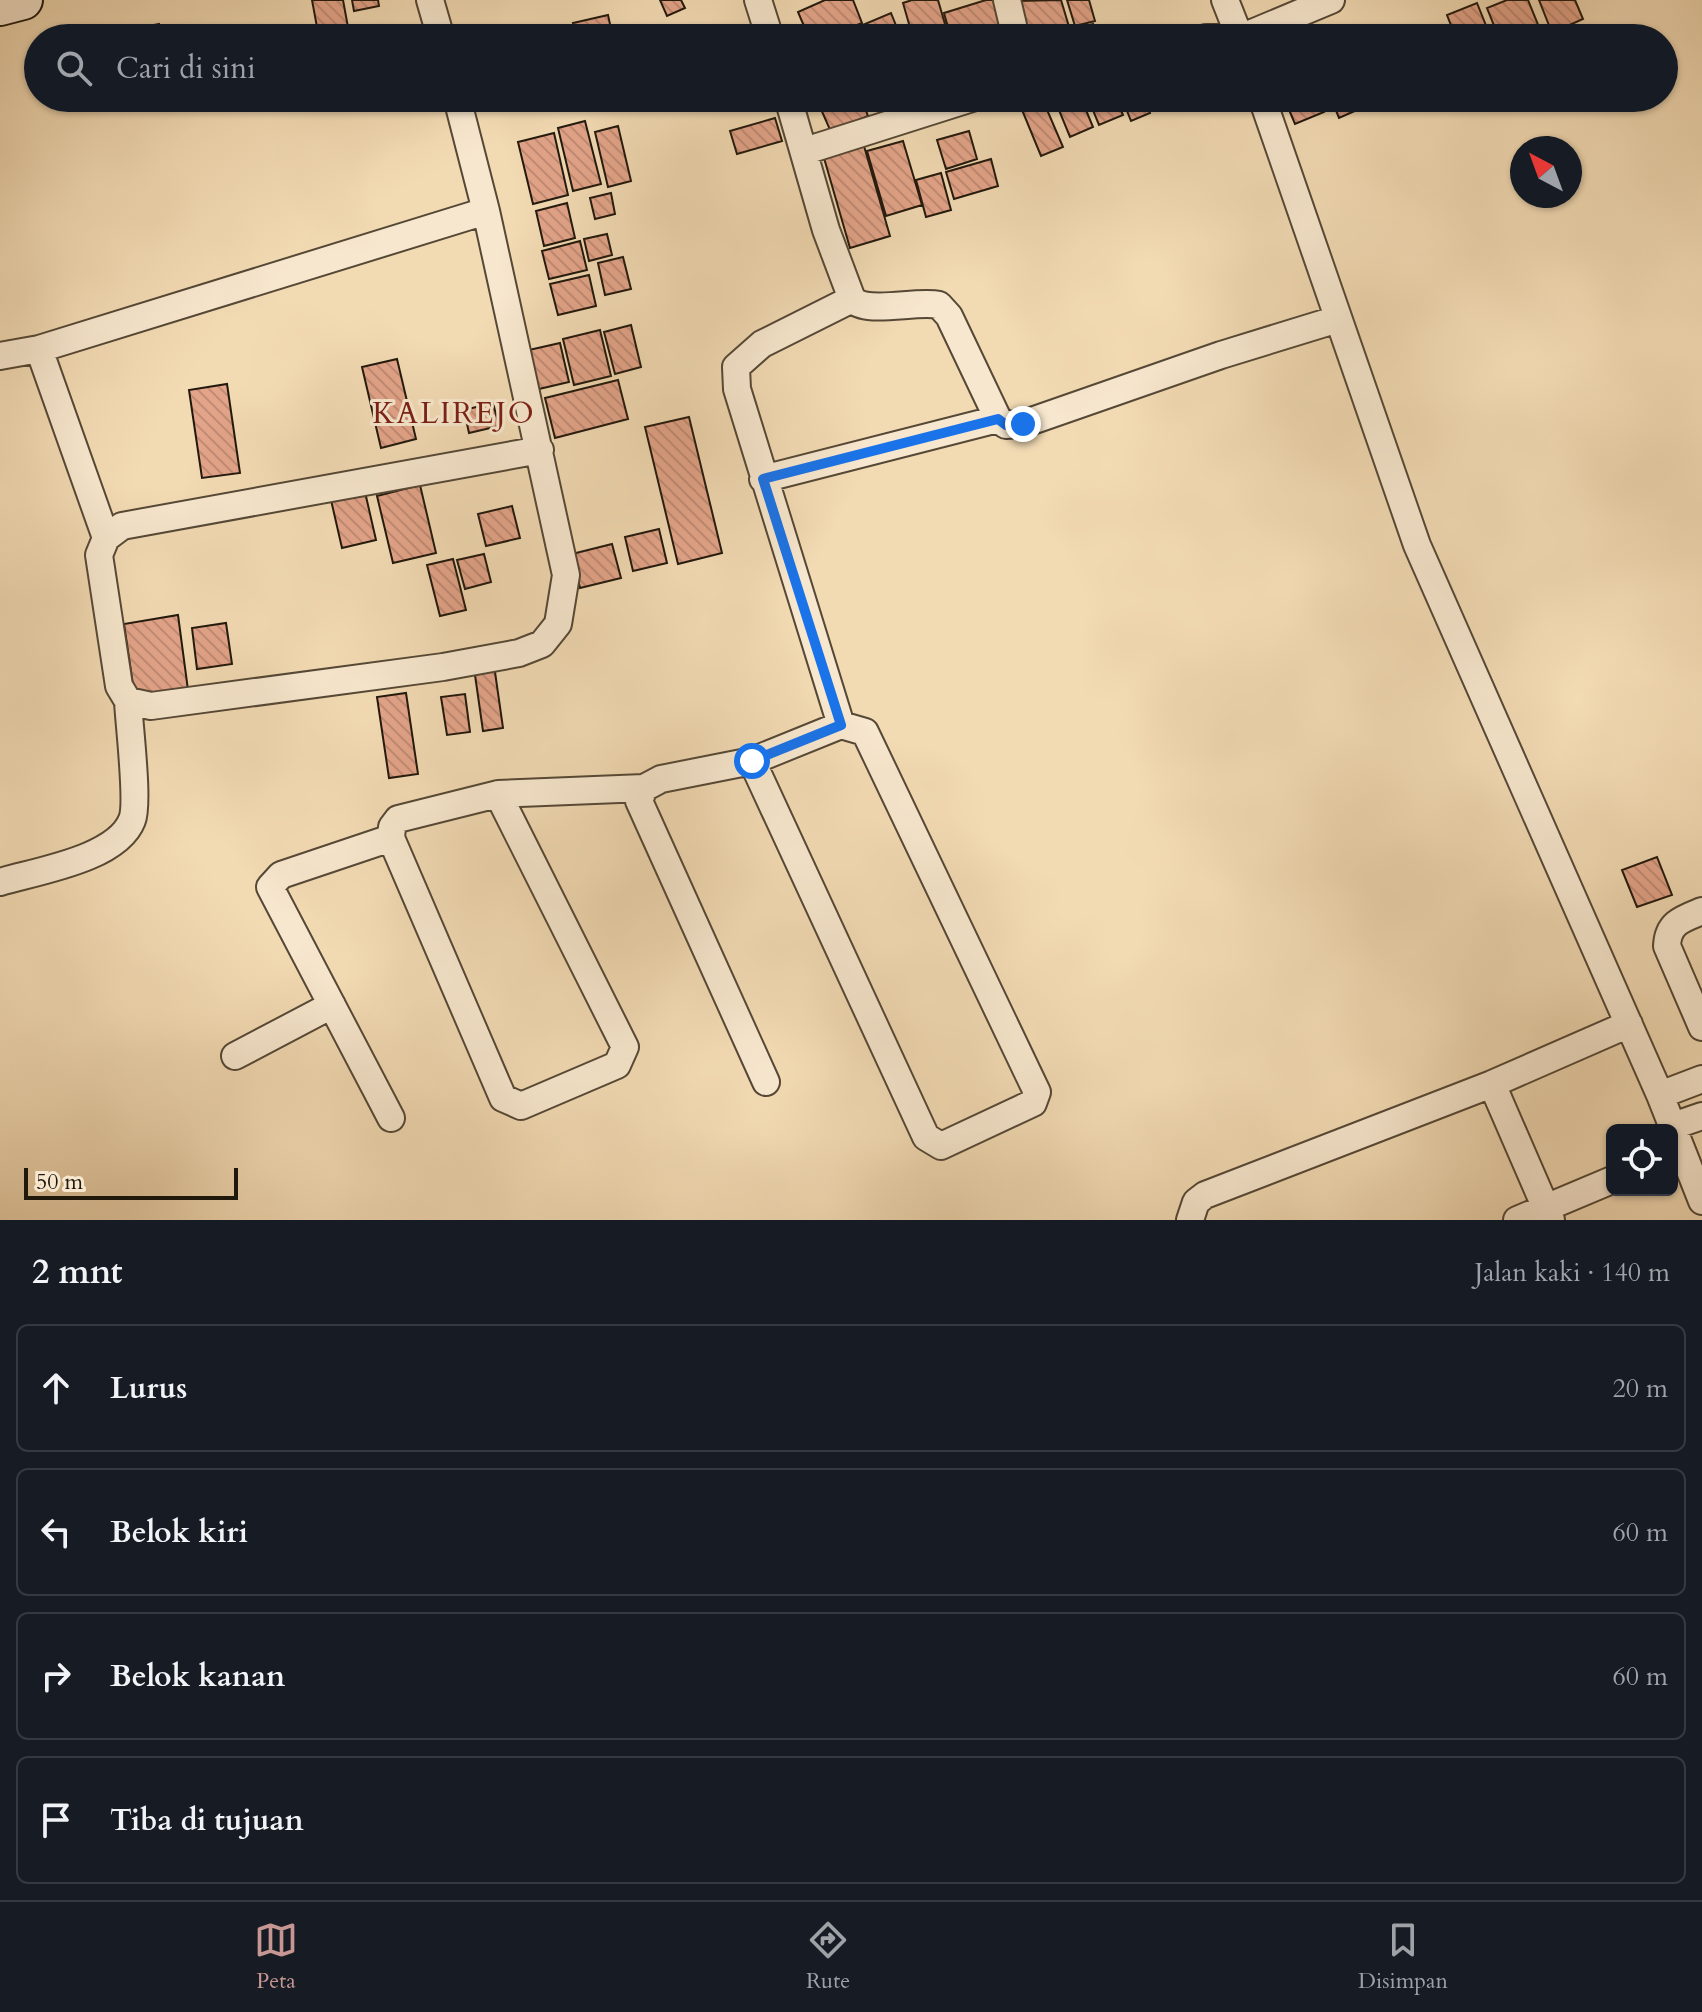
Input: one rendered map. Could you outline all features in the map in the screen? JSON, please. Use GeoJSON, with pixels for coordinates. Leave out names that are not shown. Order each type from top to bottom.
{"type":"FeatureCollection","features":[{"type":"Feature","properties":{"kind":"street"},"geometry":{"type":"LineString","coordinates":[[0,6],[23,0]]}},
{"type":"Feature","properties":{"kind":"street"},"geometry":{"type":"LineString","coordinates":[[430,0],[437,24]]}},
{"type":"Feature","properties":{"kind":"street"},"geometry":{"type":"LineString","coordinates":[[758,0],[766,24]]}},
{"type":"Feature","properties":{"kind":"street"},"geometry":{"type":"LineString","coordinates":[[1007,0],[1013,24]]}},
{"type":"Feature","properties":{"kind":"street"},"geometry":{"type":"LineString","coordinates":[[1225,0],[1234,24]]}},
{"type":"Feature","properties":{"kind":"street"},"geometry":{"type":"LineString","coordinates":[[1274,24],[1331,0]]}},
{"type":"Feature","properties":{"kind":"street"},"geometry":{"type":"LineString","coordinates":[[128,701],[151,706],[443,667],[519,653],[542,644],[558,624],[566,575],[486,211],[461,112]]}},
{"type":"Feature","properties":{"kind":"street"},"geometry":{"type":"LineString","coordinates":[[792,112],[826,230],[852,299],[857,305],[870,307],[910,303],[939,305],[949,316],[998,419],[1006,425],[1023,424],[1221,355],[1338,319]]}},
{"type":"Feature","properties":{"kind":"street"},"geometry":{"type":"LineString","coordinates":[[805,151],[928,112]]}},
{"type":"Feature","properties":{"kind":"street"},"geometry":{"type":"LineString","coordinates":[[1267,112],[1417,545],[1660,1095],[1669,1124]]}},
{"type":"Feature","properties":{"kind":"street"},"geometry":{"type":"LineString","coordinates":[[0,356],[39,349],[486,211]]}},
{"type":"Feature","properties":{"kind":"street"},"geometry":{"type":"LineString","coordinates":[[841,725],[763,479],[737,389],[736,367],[762,344],[852,299]]}},
{"type":"Feature","properties":{"kind":"street"},"geometry":{"type":"LineString","coordinates":[[39,349],[106,538]]}},
{"type":"Feature","properties":{"kind":"street"},"geometry":{"type":"LineString","coordinates":[[763,479],[998,419]]}},
{"type":"Feature","properties":{"kind":"street"},"geometry":{"type":"LineString","coordinates":[[0,882],[96,853],[121,836],[133,818],[128,701],[119,686],[99,555],[106,538],[122,526],[540,450]]}},
{"type":"Feature","properties":{"kind":"street"},"geometry":{"type":"LineString","coordinates":[[498,794],[625,1047],[623,1058],[617,1065],[521,1106],[503,1098],[391,838],[392,827],[398,819],[498,794],[644,788],[661,779],[752,761],[841,725],[865,732],[1037,1092],[1033,1103],[941,1146],[926,1137],[752,761]]}},
{"type":"Feature","properties":{"kind":"street"},"geometry":{"type":"LineString","coordinates":[[644,788],[639,801],[766,1082]]}},
{"type":"Feature","properties":{"kind":"street"},"geometry":{"type":"LineString","coordinates":[[391,838],[281,875],[270,887],[391,1118]]}},
{"type":"Feature","properties":{"kind":"street"},"geometry":{"type":"LineString","coordinates":[[1702,911],[1676,922],[1667,932],[1667,946],[1702,1027]]}},
{"type":"Feature","properties":{"kind":"street"},"geometry":{"type":"LineString","coordinates":[[235,1056],[332,1005]]}},
{"type":"Feature","properties":{"kind":"street"},"geometry":{"type":"LineString","coordinates":[[1190,1220],[1196,1202],[1205,1195],[1492,1084],[1629,1024]]}},
{"type":"Feature","properties":{"kind":"street"},"geometry":{"type":"LineString","coordinates":[[1660,1095],[1702,1079]]}},
{"type":"Feature","properties":{"kind":"street"},"geometry":{"type":"LineString","coordinates":[[1492,1084],[1548,1214]]}},
{"type":"Feature","properties":{"kind":"street"},"geometry":{"type":"LineString","coordinates":[[1678,1140],[1702,1116]]}},
{"type":"Feature","properties":{"kind":"street"},"geometry":{"type":"LineString","coordinates":[[1678,1149],[1702,1201]]}},
{"type":"Feature","properties":{"kind":"street"},"geometry":{"type":"LineString","coordinates":[[1517,1220],[1548,1214],[1606,1183]]}},
{"type":"Feature","properties":{"kind":"building"},"geometry":{"type":"Polygon","coordinates":[[[312,0],[343,0],[347,24],[316,24],[312,0]]]}},
{"type":"Feature","properties":{"kind":"building"},"geometry":{"type":"Polygon","coordinates":[[[352,0],[378,0],[379,6],[354,11],[352,0]]]}},
{"type":"Feature","properties":{"kind":"building"},"geometry":{"type":"Polygon","coordinates":[[[660,0],[681,0],[685,8],[667,16],[660,0]]]}},
{"type":"Feature","properties":{"kind":"building"},"geometry":{"type":"Polygon","coordinates":[[[825,0],[853,0],[862,23],[803,24],[798,12],[825,0]]]}},
{"type":"Feature","properties":{"kind":"building"},"geometry":{"type":"Polygon","coordinates":[[[938,0],[945,24],[909,24],[903,3],[938,0]]]}},
{"type":"Feature","properties":{"kind":"building"},"geometry":{"type":"Polygon","coordinates":[[[994,0],[1001,24],[947,24],[944,13],[994,0]]]}},
{"type":"Feature","properties":{"kind":"building"},"geometry":{"type":"Polygon","coordinates":[[[1061,0],[1068,24],[1024,24],[1018,1],[1061,0]]]}},
{"type":"Feature","properties":{"kind":"building"},"geometry":{"type":"Polygon","coordinates":[[[1067,0],[1089,0],[1095,21],[1074,24],[1067,0]]]}},
{"type":"Feature","properties":{"kind":"building"},"geometry":{"type":"Polygon","coordinates":[[[1507,0],[1528,0],[1538,24],[1493,24],[1487,8],[1507,0]]]}},
{"type":"Feature","properties":{"kind":"building"},"geometry":{"type":"Polygon","coordinates":[[[1539,0],[1575,0],[1583,19],[1572,24],[1548,24],[1539,0]]]}},
{"type":"Feature","properties":{"kind":"building"},"geometry":{"type":"Polygon","coordinates":[[[1477,3],[1485,24],[1451,24],[1447,15],[1477,3]]]}},
{"type":"Feature","properties":{"kind":"building"},"geometry":{"type":"Polygon","coordinates":[[[891,13],[895,24],[865,24],[891,13]]]}},
{"type":"Feature","properties":{"kind":"building"},"geometry":{"type":"Polygon","coordinates":[[[608,15],[610,24],[573,24],[608,15]]]}},
{"type":"Feature","properties":{"kind":"building"},"geometry":{"type":"Polygon","coordinates":[[[822,112],[866,112],[868,116],[831,132],[822,112]]]}},
{"type":"Feature","properties":{"kind":"building"},"geometry":{"type":"Polygon","coordinates":[[[1023,112],[1048,112],[1063,147],[1041,156],[1023,112]]]}},
{"type":"Feature","properties":{"kind":"building"},"geometry":{"type":"Polygon","coordinates":[[[1060,112],[1087,112],[1093,127],[1070,137],[1060,112]]]}},
{"type":"Feature","properties":{"kind":"building"},"geometry":{"type":"Polygon","coordinates":[[[1094,112],[1122,112],[1123,115],[1099,125],[1094,112]]]}},
{"type":"Feature","properties":{"kind":"building"},"geometry":{"type":"Polygon","coordinates":[[[1127,112],[1150,112],[1150,113],[1131,121],[1127,112]]]}},
{"type":"Feature","properties":{"kind":"building"},"geometry":{"type":"Polygon","coordinates":[[[1290,112],[1324,112],[1295,124],[1290,112]]]}},
{"type":"Feature","properties":{"kind":"building"},"geometry":{"type":"Polygon","coordinates":[[[1337,112],[1353,112],[1339,118],[1337,112]]]}},
{"type":"Feature","properties":{"kind":"building"},"geometry":{"type":"Polygon","coordinates":[[[775,118],[782,141],[737,154],[730,131],[775,118]]]}},
{"type":"Feature","properties":{"kind":"building"},"geometry":{"type":"Polygon","coordinates":[[[585,121],[601,184],[573,191],[558,128],[585,121]]]}},
{"type":"Feature","properties":{"kind":"building"},"geometry":{"type":"Polygon","coordinates":[[[618,126],[631,181],[608,187],[595,132],[618,126]]]}},
{"type":"Feature","properties":{"kind":"building"},"geometry":{"type":"Polygon","coordinates":[[[969,131],[977,159],[946,169],[937,140],[969,131]]]}},
{"type":"Feature","properties":{"kind":"building"},"geometry":{"type":"Polygon","coordinates":[[[554,133],[568,195],[533,204],[518,142],[554,133]]]}},
{"type":"Feature","properties":{"kind":"building"},"geometry":{"type":"Polygon","coordinates":[[[903,141],[922,205],[886,216],[867,151],[903,141]]]}},
{"type":"Feature","properties":{"kind":"building"},"geometry":{"type":"Polygon","coordinates":[[[864,146],[890,236],[850,248],[824,158],[864,146]]]}},
{"type":"Feature","properties":{"kind":"building"},"geometry":{"type":"Polygon","coordinates":[[[991,159],[998,186],[954,199],[946,172],[991,159]]]}},
{"type":"Feature","properties":{"kind":"building"},"geometry":{"type":"Polygon","coordinates":[[[941,173],[951,210],[926,217],[916,180],[941,173]]]}},
{"type":"Feature","properties":{"kind":"building"},"geometry":{"type":"Polygon","coordinates":[[[611,193],[615,214],[595,219],[590,198],[611,193]]]}},
{"type":"Feature","properties":{"kind":"building"},"geometry":{"type":"Polygon","coordinates":[[[567,203],[575,238],[544,246],[536,211],[567,203]]]}},
{"type":"Feature","properties":{"kind":"building"},"geometry":{"type":"Polygon","coordinates":[[[607,234],[612,255],[589,261],[584,239],[607,234]]]}},
{"type":"Feature","properties":{"kind":"building"},"geometry":{"type":"Polygon","coordinates":[[[580,241],[587,270],[549,279],[542,251],[580,241]]]}},
{"type":"Feature","properties":{"kind":"building"},"geometry":{"type":"Polygon","coordinates":[[[623,257],[631,289],[605,295],[598,263],[623,257]]]}},
{"type":"Feature","properties":{"kind":"building"},"geometry":{"type":"Polygon","coordinates":[[[589,275],[596,306],[558,315],[550,284],[589,275]]]}},
{"type":"Feature","properties":{"kind":"building"},"geometry":{"type":"Polygon","coordinates":[[[631,325],[641,367],[615,374],[604,332],[631,325]]]}},
{"type":"Feature","properties":{"kind":"building"},"geometry":{"type":"Polygon","coordinates":[[[600,330],[611,376],[574,385],[563,339],[600,330]]]}},
{"type":"Feature","properties":{"kind":"building"},"geometry":{"type":"Polygon","coordinates":[[[560,343],[569,382],[539,389],[529,350],[560,343]]]}},
{"type":"Feature","properties":{"kind":"building"},"geometry":{"type":"Polygon","coordinates":[[[397,359],[416,439],[381,448],[362,367],[397,359]]]}},
{"type":"Feature","properties":{"kind":"building"},"geometry":{"type":"Polygon","coordinates":[[[618,380],[628,419],[555,438],[545,398],[618,380]]]}},
{"type":"Feature","properties":{"kind":"building"},"geometry":{"type":"Polygon","coordinates":[[[227,384],[240,473],[202,478],[189,390],[227,384]]]}},
{"type":"Feature","properties":{"kind":"building"},"geometry":{"type":"Polygon","coordinates":[[[493,403],[499,426],[469,433],[464,410],[493,403]]]}},
{"type":"Feature","properties":{"kind":"building"},"geometry":{"type":"Polygon","coordinates":[[[689,417],[722,553],[678,564],[645,427],[689,417]]]}},
{"type":"Feature","properties":{"kind":"building"},"geometry":{"type":"Polygon","coordinates":[[[420,485],[436,553],[393,563],[377,496],[420,485]]]}},
{"type":"Feature","properties":{"kind":"building"},"geometry":{"type":"Polygon","coordinates":[[[365,492],[376,540],[342,548],[331,500],[365,492]]]}},
{"type":"Feature","properties":{"kind":"building"},"geometry":{"type":"Polygon","coordinates":[[[512,506],[520,538],[486,546],[478,514],[512,506]]]}},
{"type":"Feature","properties":{"kind":"building"},"geometry":{"type":"Polygon","coordinates":[[[659,529],[667,563],[633,571],[625,537],[659,529]]]}},
{"type":"Feature","properties":{"kind":"building"},"geometry":{"type":"Polygon","coordinates":[[[612,544],[621,578],[580,588],[572,554],[612,544]]]}},
{"type":"Feature","properties":{"kind":"building"},"geometry":{"type":"Polygon","coordinates":[[[484,554],[491,582],[465,589],[457,560],[484,554]]]}},
{"type":"Feature","properties":{"kind":"building"},"geometry":{"type":"Polygon","coordinates":[[[453,559],[466,610],[440,616],[427,565],[453,559]]]}},
{"type":"Feature","properties":{"kind":"building"},"geometry":{"type":"Polygon","coordinates":[[[178,615],[188,690],[135,699],[124,624],[178,615]]]}},
{"type":"Feature","properties":{"kind":"building"},"geometry":{"type":"Polygon","coordinates":[[[226,623],[232,664],[197,669],[192,628],[226,623]]]}},
{"type":"Feature","properties":{"kind":"building"},"geometry":{"type":"Polygon","coordinates":[[[494,665],[503,728],[483,731],[474,668],[494,665]]]}},
{"type":"Feature","properties":{"kind":"building"},"geometry":{"type":"Polygon","coordinates":[[[406,693],[418,774],[389,778],[377,697],[406,693]]]}},
{"type":"Feature","properties":{"kind":"building"},"geometry":{"type":"Polygon","coordinates":[[[465,694],[470,732],[447,735],[441,697],[465,694]]]}},
{"type":"Feature","properties":{"kind":"building"},"geometry":{"type":"Polygon","coordinates":[[[1657,857],[1672,895],[1637,907],[1622,870],[1657,857]]]}},
{"type":"Feature","properties":{"kind":"district","name":"KALIREJO"},"geometry":{"type":"Point","coordinates":[454,413]}},
{"type":"Feature","properties":{"kind":"route"},"geometry":{"type":"LineString","coordinates":[[752,761],[841,725],[763,479],[998,419],[1006,425],[1023,424]]}}]}
